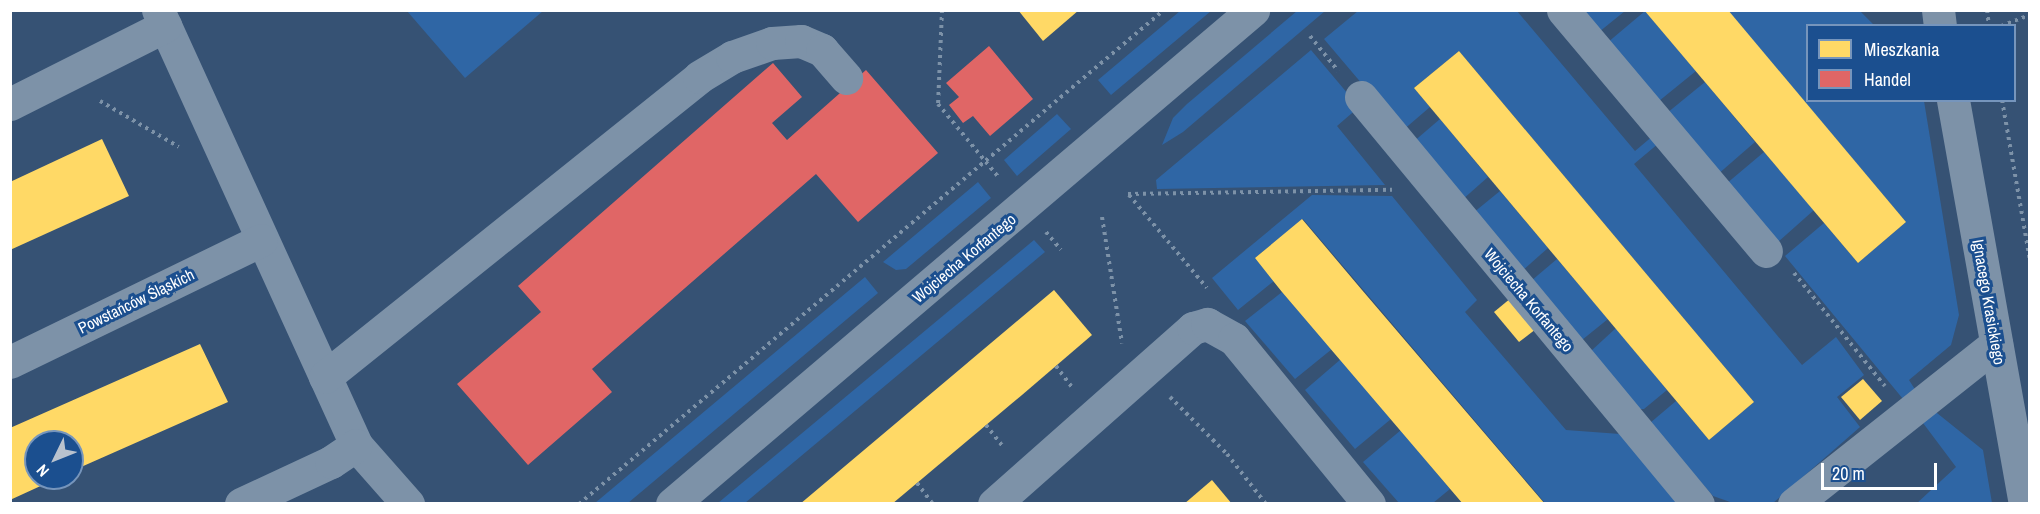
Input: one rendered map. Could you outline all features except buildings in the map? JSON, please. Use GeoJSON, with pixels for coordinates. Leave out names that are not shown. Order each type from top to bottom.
{"type":"FeatureCollection","features":[{"type":"Feature","properties":{"kind":"street"},"geometry":{"type":"LineString","coordinates":[[1563,10],[1766,251]]}},
{"type":"Feature","properties":{"kind":"street","name":"Wojciecha Korfantego"},"geometry":{"type":"LineString","coordinates":[[672,504],[1250,12]]}},
{"type":"Feature","properties":{"kind":"street"},"geometry":{"type":"LineString","coordinates":[[10,104],[162,18],[356,445],[408,504]]}},
{"type":"Feature","properties":{"kind":"street"},"geometry":{"type":"LineString","coordinates":[[325,377],[699,77],[732,57],[772,43],[801,42],[822,50],[846,78]]}},
{"type":"Feature","properties":{"kind":"street","name":"Wojciecha Korfantego"},"geometry":{"type":"LineString","coordinates":[[1352,86],[1698,504]]}},
{"type":"Feature","properties":{"kind":"street","name":"Ignacego Krasickiego"},"geometry":{"type":"LineString","coordinates":[[1953,102],[2025,504]]}},
{"type":"Feature","properties":{"kind":"street","name":"Powstańców Śląskich"},"geometry":{"type":"LineString","coordinates":[[10,362],[261,240]]}},
{"type":"Feature","properties":{"kind":"street"},"geometry":{"type":"LineString","coordinates":[[994,504],[1134,359],[1193,328],[1207,324],[1219,328],[1234,339],[1369,504]]}},
{"type":"Feature","properties":{"kind":"street"},"geometry":{"type":"LineString","coordinates":[[1794,504],[1996,344]]}},
{"type":"Feature","properties":{"kind":"street"},"geometry":{"type":"LineString","coordinates":[[241,504],[331,462],[356,445]]}},
{"type":"Feature","properties":{"kind":"path"},"geometry":{"type":"LineString","coordinates":[[942,10],[938,104],[1005,185]]}},
{"type":"Feature","properties":{"kind":"path"},"geometry":{"type":"LineString","coordinates":[[579,504],[1164,10]]}},
{"type":"Feature","properties":{"kind":"path"},"geometry":{"type":"LineString","coordinates":[[2006,24],[2030,15]]}},
{"type":"Feature","properties":{"kind":"path"},"geometry":{"type":"LineString","coordinates":[[1310,36],[1352,86]]}},
{"type":"Feature","properties":{"kind":"path"},"geometry":{"type":"LineString","coordinates":[[100,101],[188,152]]}},
{"type":"Feature","properties":{"kind":"path"},"geometry":{"type":"LineString","coordinates":[[2002,102],[2030,260]]}},
{"type":"Feature","properties":{"kind":"path"},"geometry":{"type":"LineString","coordinates":[[1198,277],[1128,194],[1437,189]]}},
{"type":"Feature","properties":{"kind":"path"},"geometry":{"type":"LineString","coordinates":[[1102,217],[1134,359],[1227,454],[1266,504]]}},
{"type":"Feature","properties":{"kind":"path"},"geometry":{"type":"LineString","coordinates":[[1045,231],[1060,250]]}},
{"type":"Feature","properties":{"kind":"path"},"geometry":{"type":"LineString","coordinates":[[1766,251],[1778,254],[1906,414]]}},
{"type":"Feature","properties":{"kind":"path"},"geometry":{"type":"LineString","coordinates":[[1056,366],[1078,396]]}},
{"type":"Feature","properties":{"kind":"path"},"geometry":{"type":"LineString","coordinates":[[986,425],[1009,455]]}},
{"type":"Feature","properties":{"kind":"path"},"geometry":{"type":"LineString","coordinates":[[917,483],[933,504]]}},
{"type":"Feature","properties":{"kind":"shaded area"},"geometry":{"type":"Polygon","coordinates":[[[407,11],[543,11],[465,78],[407,11]]]}},
{"type":"Feature","properties":{"kind":"shaded area"},"geometry":{"type":"Polygon","coordinates":[[[1180,11],[1211,11],[1111,95],[1098,80],[1180,11]]]}},
{"type":"Feature","properties":{"kind":"shaded area"},"geometry":{"type":"Polygon","coordinates":[[[1297,11],[1325,11],[1183,132],[1162,145],[1173,118],[1187,104],[1297,11]]]}},
{"type":"Feature","properties":{"kind":"shaded area"},"geometry":{"type":"Polygon","coordinates":[[[1358,11],[1517,11],[1635,151],[1654,135],[1659,143],[1634,164],[1802,365],[1836,337],[1864,375],[1837,397],[1860,427],[1773,503],[1733,503],[1713,496],[1650,423],[1676,401],[1709,440],[1754,402],[1459,51],[1414,88],[1430,107],[1402,131],[1324,39],[1358,11]]]}},
{"type":"Feature","properties":{"kind":"shaded area"},"geometry":{"type":"Polygon","coordinates":[[[1580,11],[1625,11],[1599,32],[1580,11]]]}},
{"type":"Feature","properties":{"kind":"shaded area"},"geometry":{"type":"Polygon","coordinates":[[[1645,11],[1696,71],[1659,101],[1607,43],[1645,11]]]}},
{"type":"Feature","properties":{"kind":"shaded area"},"geometry":{"type":"Polygon","coordinates":[[[1728,11],[1860,11],[1873,24],[1806,24],[1806,102],[1924,102],[1959,315],[1951,345],[1909,380],[1916,391],[1903,399],[1785,256],[1824,223],[1858,263],[1906,222],[1728,11]]]}},
{"type":"Feature","properties":{"kind":"shaded area"},"geometry":{"type":"Polygon","coordinates":[[[1311,50],[1359,107],[1337,126],[1385,185],[1157,189],[1156,180],[1311,50]]]}},
{"type":"Feature","properties":{"kind":"shaded area"},"geometry":{"type":"Polygon","coordinates":[[[1705,82],[1755,142],[1717,175],[1667,113],[1705,82]]]}},
{"type":"Feature","properties":{"kind":"shaded area"},"geometry":{"type":"Polygon","coordinates":[[[1057,114],[1071,129],[1017,176],[1004,160],[1057,114]]]}},
{"type":"Feature","properties":{"kind":"shaded area"},"geometry":{"type":"Polygon","coordinates":[[[1440,119],[1488,177],[1462,200],[1412,143],[1440,119]]]}},
{"type":"Feature","properties":{"kind":"shaded area"},"geometry":{"type":"Polygon","coordinates":[[[1764,152],[1814,210],[1777,243],[1726,184],[1764,152]]]}},
{"type":"Feature","properties":{"kind":"shaded area"},"geometry":{"type":"Polygon","coordinates":[[[978,182],[991,198],[906,269],[896,270],[883,262],[978,182]]]}},
{"type":"Feature","properties":{"kind":"shaded area"},"geometry":{"type":"Polygon","coordinates":[[[1500,191],[1548,248],[1522,271],[1473,213],[1500,191]]]}},
{"type":"Feature","properties":{"kind":"shaded area"},"geometry":{"type":"Polygon","coordinates":[[[1312,195],[1392,196],[1477,300],[1465,312],[1566,430],[1620,434],[1683,503],[1545,503],[1303,219],[1255,258],[1274,281],[1238,310],[1212,278],[1312,195]]]}},
{"type":"Feature","properties":{"kind":"shaded area"},"geometry":{"type":"Polygon","coordinates":[[[1034,240],[1045,252],[745,503],[718,503],[1034,240]]]}},
{"type":"Feature","properties":{"kind":"shaded area"},"geometry":{"type":"Polygon","coordinates":[[[1557,259],[1608,319],[1582,340],[1531,281],[1557,259]]]}},
{"type":"Feature","properties":{"kind":"shaded area"},"geometry":{"type":"Polygon","coordinates":[[[865,277],[878,293],[628,503],[595,503],[865,277]]]}},
{"type":"Feature","properties":{"kind":"shaded area"},"geometry":{"type":"Polygon","coordinates":[[[1282,292],[1332,349],[1295,379],[1245,321],[1282,292]]]}},
{"type":"Feature","properties":{"kind":"shaded area"},"geometry":{"type":"Polygon","coordinates":[[[1616,328],[1667,390],[1644,409],[1639,409],[1591,351],[1616,328]]]}},
{"type":"Feature","properties":{"kind":"shaded area"},"geometry":{"type":"Polygon","coordinates":[[[1341,359],[1391,419],[1355,449],[1305,390],[1341,359]]]}},
{"type":"Feature","properties":{"kind":"shaded area"},"geometry":{"type":"Polygon","coordinates":[[[1932,409],[1983,450],[1992,503],[1916,504],[1956,467],[1920,419],[1932,409]]]}},
{"type":"Feature","properties":{"kind":"shaded area"},"geometry":{"type":"Polygon","coordinates":[[[1401,430],[1450,489],[1433,503],[1399,503],[1363,462],[1401,430]]]}}]}
